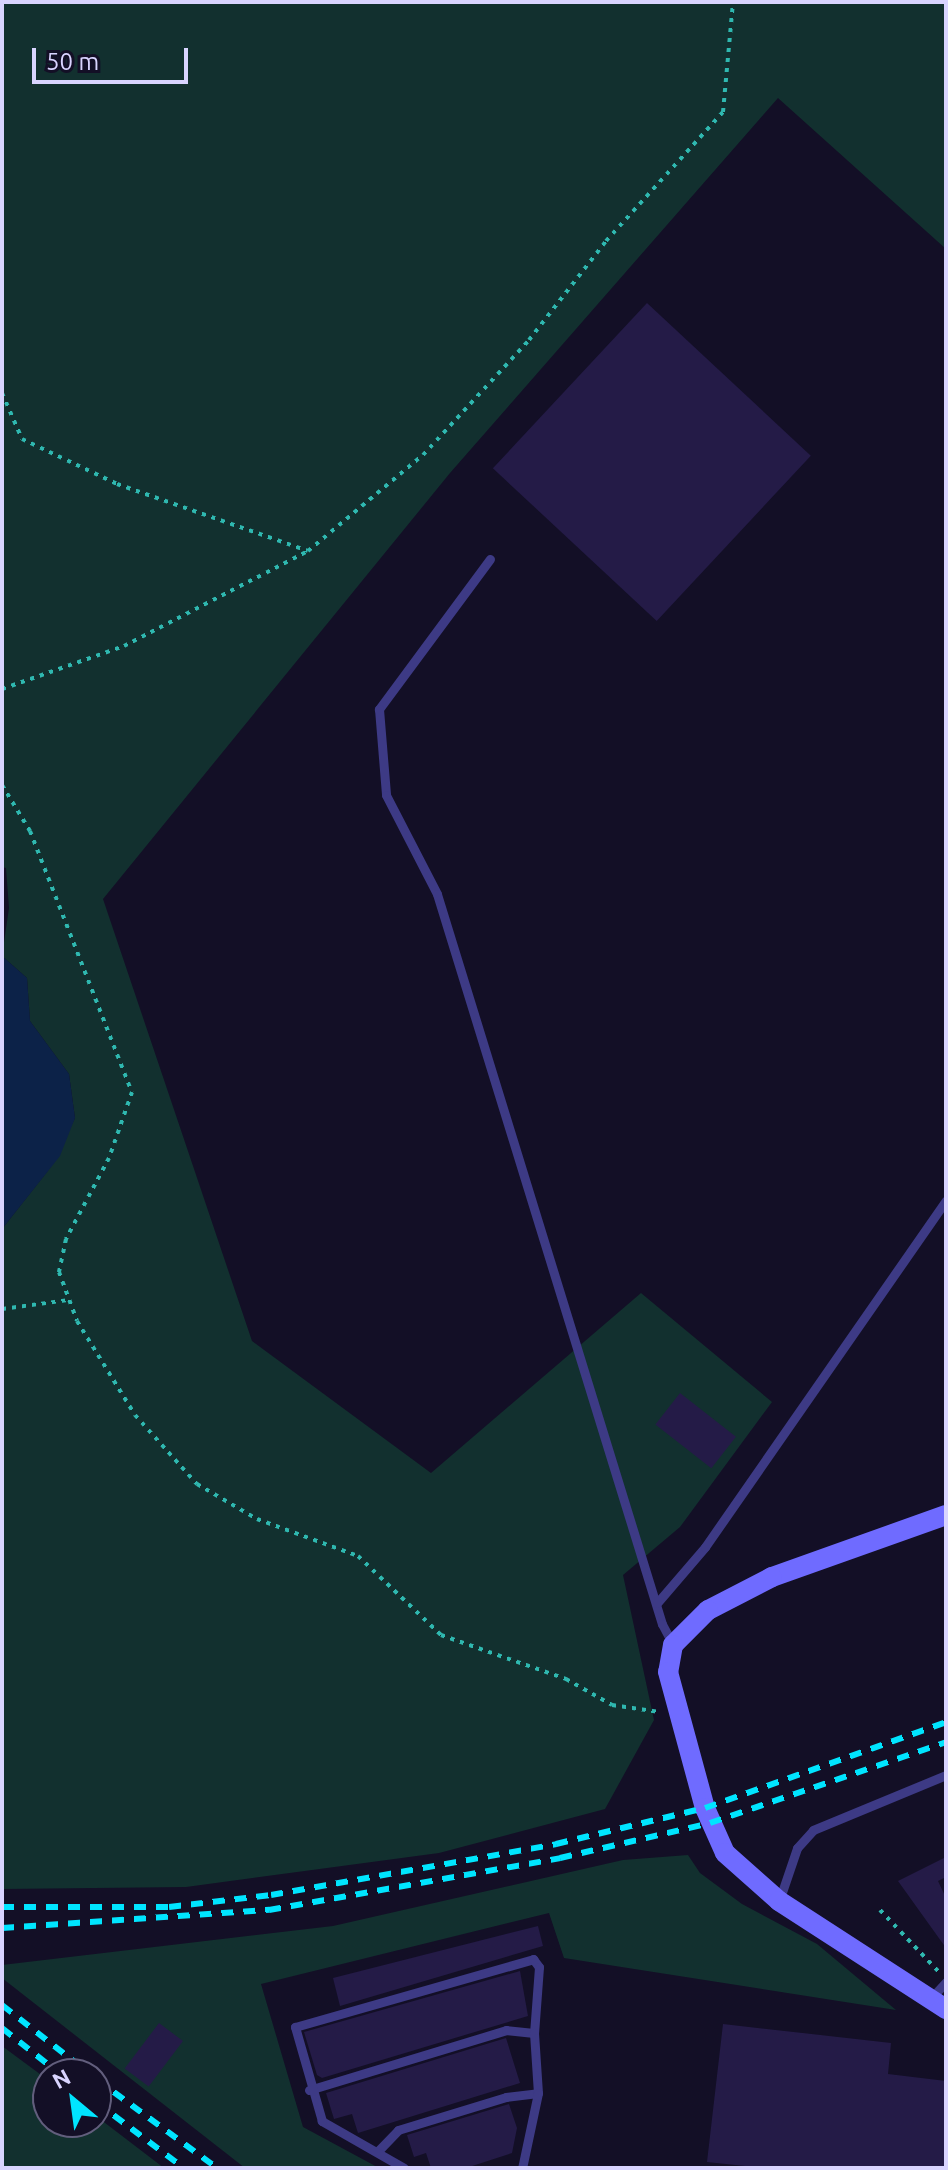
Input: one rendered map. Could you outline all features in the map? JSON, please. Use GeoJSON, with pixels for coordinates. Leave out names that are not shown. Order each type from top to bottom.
{"type":"FeatureCollection","features":[{"type":"Feature","properties":{"kind":"street"},"geometry":{"type":"LineString","coordinates":[[942,1992],[779,1901],[734,1864],[715,1837],[668,1672],[673,1645],[708,1610],[772,1577],[946,1515]]}},
{"type":"Feature","properties":{"kind":"lane"},"geometry":{"type":"LineString","coordinates":[[490,559],[379,709],[386,795],[437,894],[657,1603],[673,1645]]}},
{"type":"Feature","properties":{"kind":"lane"},"geometry":{"type":"LineString","coordinates":[[657,1603],[705,1547],[946,1200]]}},
{"type":"Feature","properties":{"kind":"lane"},"geometry":{"type":"LineString","coordinates":[[779,1901],[797,1848],[813,1830],[946,1775]]}},
{"type":"Feature","properties":{"kind":"lane"},"geometry":{"type":"LineString","coordinates":[[404,2168],[327,2125],[309,2090],[293,2037],[298,2023],[533,1959],[539,1967],[534,2033],[538,2093],[522,2168]]}},
{"type":"Feature","properties":{"kind":"lane"},"geometry":{"type":"LineString","coordinates":[[309,2090],[506,2030],[534,2033]]}},
{"type":"Feature","properties":{"kind":"lane"},"geometry":{"type":"LineString","coordinates":[[378,2151],[398,2130],[506,2097],[538,2093]]}},
{"type":"Feature","properties":{"kind":"path"},"geometry":{"type":"LineString","coordinates":[[2,689],[124,646],[308,551],[423,455],[529,340],[606,241],[723,112],[733,2]]}},
{"type":"Feature","properties":{"kind":"path"},"geometry":{"type":"LineString","coordinates":[[2,393],[22,439],[117,484],[308,551]]}},
{"type":"Feature","properties":{"kind":"path"},"geometry":{"type":"LineString","coordinates":[[2,785],[30,831],[132,1092],[109,1158],[66,1239],[59,1272],[69,1300],[135,1415],[197,1484],[257,1519],[358,1556],[441,1635],[566,1679],[612,1705],[681,1715]]}},
{"type":"Feature","properties":{"kind":"path"},"geometry":{"type":"LineString","coordinates":[[2,1309],[69,1300]]}},
{"type":"Feature","properties":{"kind":"path"},"geometry":{"type":"LineString","coordinates":[[880,1910],[942,1992]]}},
{"type":"Feature","properties":{"kind":"green space"},"geometry":{"type":"Polygon","coordinates":[[[2,2],[946,2],[946,249],[778,98],[450,473],[103,899],[252,1341],[431,1473],[641,1293],[772,1402],[680,1527],[623,1575],[654,1720],[605,1809],[439,1853],[186,1887],[2,1889],[2,1229],[50,1168],[75,1118],[69,1074],[30,1021],[27,978],[2,956],[9,908],[6,868],[2,867],[2,2]]]}},
{"type":"Feature","properties":{"kind":"green space"},"geometry":{"type":"Polygon","coordinates":[[[688,1855],[700,1873],[742,1904],[817,1944],[896,2010],[564,1958],[549,1913],[261,1984],[303,2127],[379,2168],[245,2168],[112,2064],[112,2058],[104,2058],[2,1978],[2,1965],[333,1926],[623,1860],[688,1855]]]}},
{"type":"Feature","properties":{"kind":"green space"},"geometry":{"type":"Polygon","coordinates":[[[2,2046],[32,2068],[32,2138],[112,2138],[112,2128],[164,2168],[2,2168],[2,2046]]]}},
{"type":"Feature","properties":{"kind":"water"},"geometry":{"type":"Polygon","coordinates":[[[2,956],[27,978],[30,1021],[69,1074],[75,1118],[60,1156],[2,1229],[2,956]]]}},
{"type":"Feature","properties":{"kind":"building"},"geometry":{"type":"Polygon","coordinates":[[[647,303],[811,456],[657,621],[493,468],[647,303]]]}},
{"type":"Feature","properties":{"kind":"building"},"geometry":{"type":"Polygon","coordinates":[[[680,1393],[736,1437],[711,1468],[655,1425],[680,1393]]]}},
{"type":"Feature","properties":{"kind":"building"},"geometry":{"type":"Polygon","coordinates":[[[946,1857],[946,1877],[938,1881],[946,1898],[946,1948],[898,1881],[946,1857]]]}},
{"type":"Feature","properties":{"kind":"building"},"geometry":{"type":"Polygon","coordinates":[[[538,1926],[543,1946],[340,2006],[333,1978],[538,1926]]]}},
{"type":"Feature","properties":{"kind":"building"},"geometry":{"type":"Polygon","coordinates":[[[520,1971],[528,2016],[322,2078],[317,2075],[304,2032],[520,1971]]]}},
{"type":"Feature","properties":{"kind":"building"},"geometry":{"type":"Polygon","coordinates":[[[159,2023],[183,2041],[149,2087],[125,2069],[159,2023]]]}},
{"type":"Feature","properties":{"kind":"building"},"geometry":{"type":"Polygon","coordinates":[[[723,2024],[891,2043],[888,2074],[946,2081],[946,2168],[765,2168],[707,2162],[723,2024]]]}},
{"type":"Feature","properties":{"kind":"building"},"geometry":{"type":"Polygon","coordinates":[[[506,2038],[520,2083],[358,2133],[352,2114],[334,2119],[326,2093],[506,2038]]]}},
{"type":"Feature","properties":{"kind":"building"},"geometry":{"type":"Polygon","coordinates":[[[509,2104],[517,2128],[512,2153],[466,2168],[431,2168],[426,2153],[414,2157],[407,2135],[509,2104]]]}},
{"type":"Feature","properties":{"kind":"railway"},"geometry":{"type":"LineString","coordinates":[[2,1907],[169,1907],[271,1895],[556,1844],[705,1808],[946,1722]]}},
{"type":"Feature","properties":{"kind":"railway"},"geometry":{"type":"LineString","coordinates":[[2,1928],[269,1910],[560,1858],[710,1823],[946,1742]]}},
{"type":"Feature","properties":{"kind":"railway"},"geometry":{"type":"LineString","coordinates":[[2,2005],[70,2058]]}},
{"type":"Feature","properties":{"kind":"railway"},"geometry":{"type":"LineString","coordinates":[[2,2028],[40,2058]]}},
{"type":"Feature","properties":{"kind":"railway"},"geometry":{"type":"LineString","coordinates":[[112,2091],[217,2168]]}},
{"type":"Feature","properties":{"kind":"railway"},"geometry":{"type":"LineString","coordinates":[[112,2114],[184,2168]]}}]}
